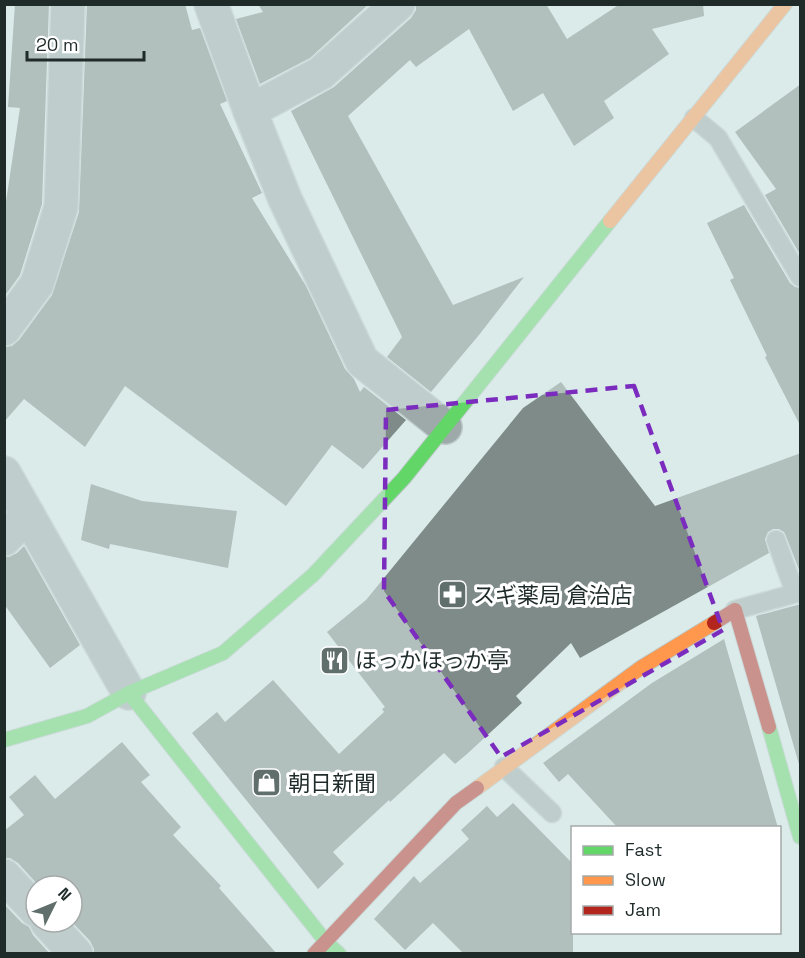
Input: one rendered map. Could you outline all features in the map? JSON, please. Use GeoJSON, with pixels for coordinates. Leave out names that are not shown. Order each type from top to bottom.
{"type":"FeatureCollection","features":[{"type":"Feature","properties":{"kind":"street"},"geometry":{"type":"LineString","coordinates":[[4,329],[37,284],[61,207],[68,4]]}},
{"type":"Feature","properties":{"kind":"street"},"geometry":{"type":"LineString","coordinates":[[211,4],[285,199],[362,361],[445,427]]}},
{"type":"Feature","properties":{"kind":"street"},"geometry":{"type":"LineString","coordinates":[[250,111],[321,73],[398,4]]}},
{"type":"Feature","properties":{"kind":"street"},"geometry":{"type":"LineString","coordinates":[[4,740],[87,716],[129,693],[223,653],[313,575],[404,478],[785,4]]}},
{"type":"Feature","properties":{"kind":"street"},"geometry":{"type":"LineString","coordinates":[[4,473],[129,693],[326,942],[339,954]]}},
{"type":"Feature","properties":{"kind":"street"},"geometry":{"type":"LineString","coordinates":[[4,540],[28,515]]}},
{"type":"Feature","properties":{"kind":"street"},"geometry":{"type":"LineString","coordinates":[[314,954],[456,803],[642,667],[735,610],[801,837]]}},
{"type":"Feature","properties":{"kind":"street"},"geometry":{"type":"LineString","coordinates":[[4,876],[24,897]]}},
{"type":"Feature","properties":{"kind":"street"},"geometry":{"type":"LineString","coordinates":[[58,934],[76,954]]}},
{"type":"Feature","properties":{"kind":"lane"},"geometry":{"type":"LineString","coordinates":[[694,118],[718,138],[801,277]]}},
{"type":"Feature","properties":{"kind":"lane"},"geometry":{"type":"LineString","coordinates":[[735,610],[798,592],[776,540]]}},
{"type":"Feature","properties":{"kind":"lane"},"geometry":{"type":"LineString","coordinates":[[504,767],[552,813]]}},
{"type":"Feature","properties":{"kind":"highlighted area"},"geometry":{"type":"Polygon","coordinates":[[[634,386],[723,630],[501,757],[384,591],[386,410],[634,386]]]}},
{"type":"Feature","properties":{"kind":"building"},"geometry":{"type":"Polygon","coordinates":[[[15,4],[49,4],[42,204],[20,275],[4,297],[4,215],[20,108],[8,107],[15,4]]]}},
{"type":"Feature","properties":{"kind":"building"},"geometry":{"type":"Polygon","coordinates":[[[87,4],[185,4],[192,30],[200,28],[227,101],[220,104],[262,193],[252,198],[306,286],[345,369],[354,379],[360,392],[364,387],[406,420],[363,469],[332,445],[286,506],[125,386],[85,447],[24,399],[4,422],[4,347],[12,346],[19,340],[52,295],[79,212],[87,4]]]}},
{"type":"Feature","properties":{"kind":"building"},"geometry":{"type":"Polygon","coordinates":[[[258,4],[369,4],[310,58],[260,84],[236,19],[263,12],[258,4]]]}},
{"type":"Feature","properties":{"kind":"building"},"geometry":{"type":"Polygon","coordinates":[[[416,4],[546,4],[567,39],[620,4],[703,4],[704,16],[652,29],[669,54],[604,101],[614,118],[574,146],[543,93],[513,111],[469,29],[416,67],[410,60],[348,116],[453,305],[524,277],[431,392],[387,357],[402,337],[291,111],[334,87],[411,18],[416,10],[416,4]]]}},
{"type":"Feature","properties":{"kind":"building"},"geometry":{"type":"Polygon","coordinates":[[[801,84],[801,256],[765,195],[776,189],[735,132],[801,84]]]}},
{"type":"Feature","properties":{"kind":"building"},"geometry":{"type":"Polygon","coordinates":[[[744,205],[790,283],[801,288],[801,427],[765,357],[767,356],[730,280],[734,278],[707,223],[744,205]]]}},
{"type":"Feature","properties":{"kind":"building"},"geometry":{"type":"Polygon","coordinates":[[[561,382],[655,506],[801,453],[801,575],[784,532],[773,529],[768,532],[765,539],[769,553],[580,658],[571,643],[516,696],[522,703],[467,754],[455,764],[444,753],[333,852],[344,864],[318,889],[192,733],[217,712],[225,722],[273,680],[339,754],[384,712],[382,709],[385,707],[327,632],[366,600],[523,408],[561,382]]]}},
{"type":"Feature","properties":{"kind":"building"},"geometry":{"type":"Polygon","coordinates":[[[91,484],[142,501],[237,511],[228,568],[110,544],[109,549],[81,540],[91,484]]]}},
{"type":"Feature","properties":{"kind":"building"},"geometry":{"type":"Polygon","coordinates":[[[24,546],[80,645],[50,668],[4,604],[4,557],[17,553],[24,546]]]}},
{"type":"Feature","properties":{"kind":"building"},"geometry":{"type":"Polygon","coordinates":[[[801,604],[801,771],[756,616],[801,604]]]}},
{"type":"Feature","properties":{"kind":"building"},"geometry":{"type":"Polygon","coordinates":[[[724,639],[777,826],[616,826],[568,774],[559,782],[543,763],[652,683],[724,639]]]}},
{"type":"Feature","properties":{"kind":"building"},"geometry":{"type":"Polygon","coordinates":[[[122,742],[150,775],[141,782],[181,827],[173,835],[221,886],[219,888],[277,954],[94,954],[90,941],[83,934],[84,874],[28,874],[18,863],[10,858],[4,858],[4,831],[24,815],[9,797],[35,775],[55,799],[122,742]]]}},
{"type":"Feature","properties":{"kind":"building"},"geometry":{"type":"Polygon","coordinates":[[[513,803],[571,862],[573,954],[464,954],[433,923],[405,950],[374,919],[414,876],[420,883],[469,839],[461,830],[487,806],[497,817],[513,803]]]}},
{"type":"Feature","properties":{"kind":"building"},"geometry":{"type":"Polygon","coordinates":[[[4,904],[24,924],[24,934],[32,934],[50,954],[4,954],[4,904]]]}},
{"type":"Feature","properties":{"kind":"traffic: fast"},"geometry":{"type":"LineString","coordinates":[[4,740],[87,716],[129,693],[223,653],[313,575],[404,478],[610,221]]}},
{"type":"Feature","properties":{"kind":"traffic: fast"},"geometry":{"type":"LineString","coordinates":[[129,693],[326,942],[339,954]]}},
{"type":"Feature","properties":{"kind":"traffic: fast"},"geometry":{"type":"LineString","coordinates":[[769,727],[800,837]]}},
{"type":"Feature","properties":{"kind":"traffic: slow"},"geometry":{"type":"LineString","coordinates":[[610,221],[785,4]]}},
{"type":"Feature","properties":{"kind":"traffic: slow"},"geometry":{"type":"LineString","coordinates":[[477,788],[642,667],[714,623]]}},
{"type":"Feature","properties":{"kind":"traffic: jam"},"geometry":{"type":"LineString","coordinates":[[714,623],[735,610],[769,727]]}},
{"type":"Feature","properties":{"kind":"traffic: jam"},"geometry":{"type":"LineString","coordinates":[[314,954],[456,803],[477,788]]}},
{"type":"Feature","properties":{"kind":"place","name":"スギ薬局 倉治店"},"geometry":{"type":"Point","coordinates":[452,595]}},
{"type":"Feature","properties":{"kind":"place","name":"ほっかほっか亭"},"geometry":{"type":"Point","coordinates":[334,660]}},
{"type":"Feature","properties":{"kind":"place","name":"朝日新聞"},"geometry":{"type":"Point","coordinates":[267,783]}}]}
